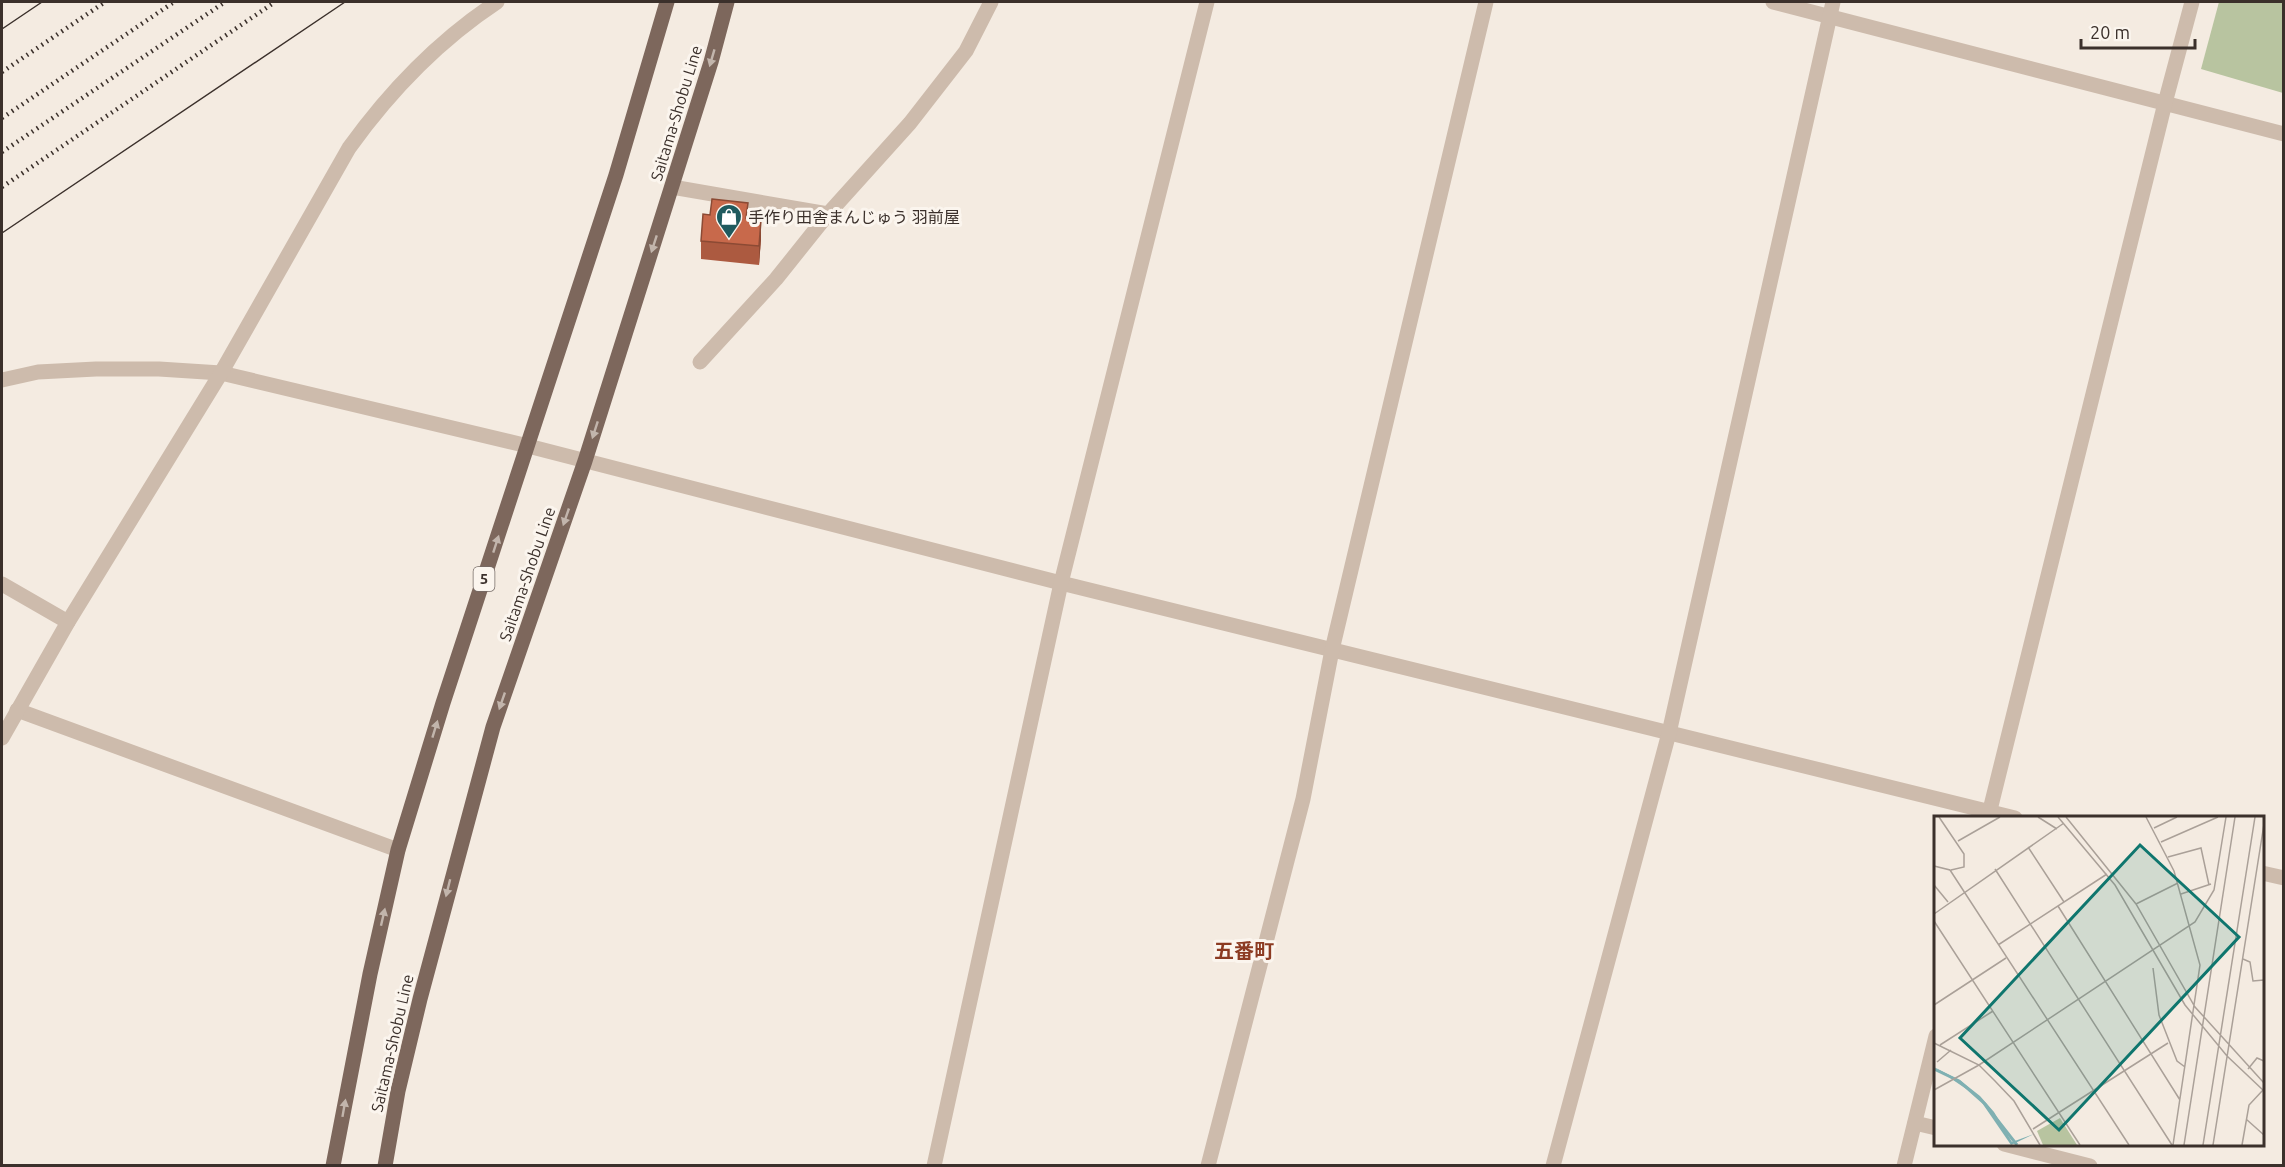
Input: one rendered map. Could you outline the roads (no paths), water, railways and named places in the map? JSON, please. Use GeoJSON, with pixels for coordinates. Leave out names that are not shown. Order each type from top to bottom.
{"type":"FeatureCollection","features":[{"type":"Feature","properties":{"kind":"main road","name":"Saitama-Shobu Line"},"geometry":{"type":"LineString","coordinates":[[333,1166],[370,974],[398,850],[443,704],[616,175],[667,2]]}},
{"type":"Feature","properties":{"kind":"main road","name":"Saitama-Shobu Line"},"geometry":{"type":"LineString","coordinates":[[385,1166],[398,1091],[420,999],[493,726],[585,461],[711,62],[727,2]]}},
{"type":"Feature","properties":{"kind":"street"},"geometry":{"type":"LineString","coordinates":[[2,738],[68,622],[220,373],[349,148],[372,115],[438,46],[497,2]]}},
{"type":"Feature","properties":{"kind":"street"},"geometry":{"type":"LineString","coordinates":[[700,362],[776,279],[828,214],[910,123],[966,51],[991,2]]}},
{"type":"Feature","properties":{"kind":"street"},"geometry":{"type":"LineString","coordinates":[[934,1166],[1061,583],[1207,2]]}},
{"type":"Feature","properties":{"kind":"street"},"geometry":{"type":"LineString","coordinates":[[1208,1166],[1303,799],[1332,650],[1486,2]]}},
{"type":"Feature","properties":{"kind":"street"},"geometry":{"type":"LineString","coordinates":[[1773,2],[1831,9],[2283,134]]}},
{"type":"Feature","properties":{"kind":"street"},"geometry":{"type":"LineString","coordinates":[[2,380],[38,372],[96,369],[159,369],[220,373],[528,446],[1061,583],[1669,733],[1989,815],[2192,2]]}},
{"type":"Feature","properties":{"kind":"street"},"geometry":{"type":"LineString","coordinates":[[1553,1166],[1669,733],[1831,9]]}},
{"type":"Feature","properties":{"kind":"street"},"geometry":{"type":"LineString","coordinates":[[672,187],[828,214]]}},
{"type":"Feature","properties":{"kind":"street"},"geometry":{"type":"LineString","coordinates":[[2,584],[68,622]]}},
{"type":"Feature","properties":{"kind":"street"},"geometry":{"type":"LineString","coordinates":[[16,710],[398,850]]}},
{"type":"Feature","properties":{"kind":"street"},"geometry":{"type":"LineString","coordinates":[[2264,873],[2283,878]]}},
{"type":"Feature","properties":{"kind":"street"},"geometry":{"type":"LineString","coordinates":[[1904,1166],[1934,1040]]}},
{"type":"Feature","properties":{"kind":"street"},"geometry":{"type":"LineString","coordinates":[[1915,1122],[1934,1128]]}},
{"type":"Feature","properties":{"kind":"street"},"geometry":{"type":"LineString","coordinates":[[2012,1146],[2090,1166]]}},
{"type":"Feature","properties":{"kind":"tram line"},"geometry":{"type":"LineString","coordinates":[[2,29],[42,2]]}},
{"type":"Feature","properties":{"kind":"tram line"},"geometry":{"type":"LineString","coordinates":[[2,233],[345,2]]}},
{"type":"Feature","properties":{"kind":"railway"},"geometry":{"type":"LineString","coordinates":[[2,72],[105,2]]}},
{"type":"Feature","properties":{"kind":"railway"},"geometry":{"type":"LineString","coordinates":[[2,118],[174,2]]}},
{"type":"Feature","properties":{"kind":"railway"},"geometry":{"type":"LineString","coordinates":[[2,152],[225,2]]}},
{"type":"Feature","properties":{"kind":"railway"},"geometry":{"type":"LineString","coordinates":[[2,187],[275,2]]}},
{"type":"Feature","properties":{"kind":"place","name":"手作り田舎まんじゅう 羽前屋"},"geometry":{"type":"Point","coordinates":[729,240]}},
{"type":"Feature","properties":{"kind":"district","name":"五番町"},"geometry":{"type":"Point","coordinates":[1244,951]}}]}
